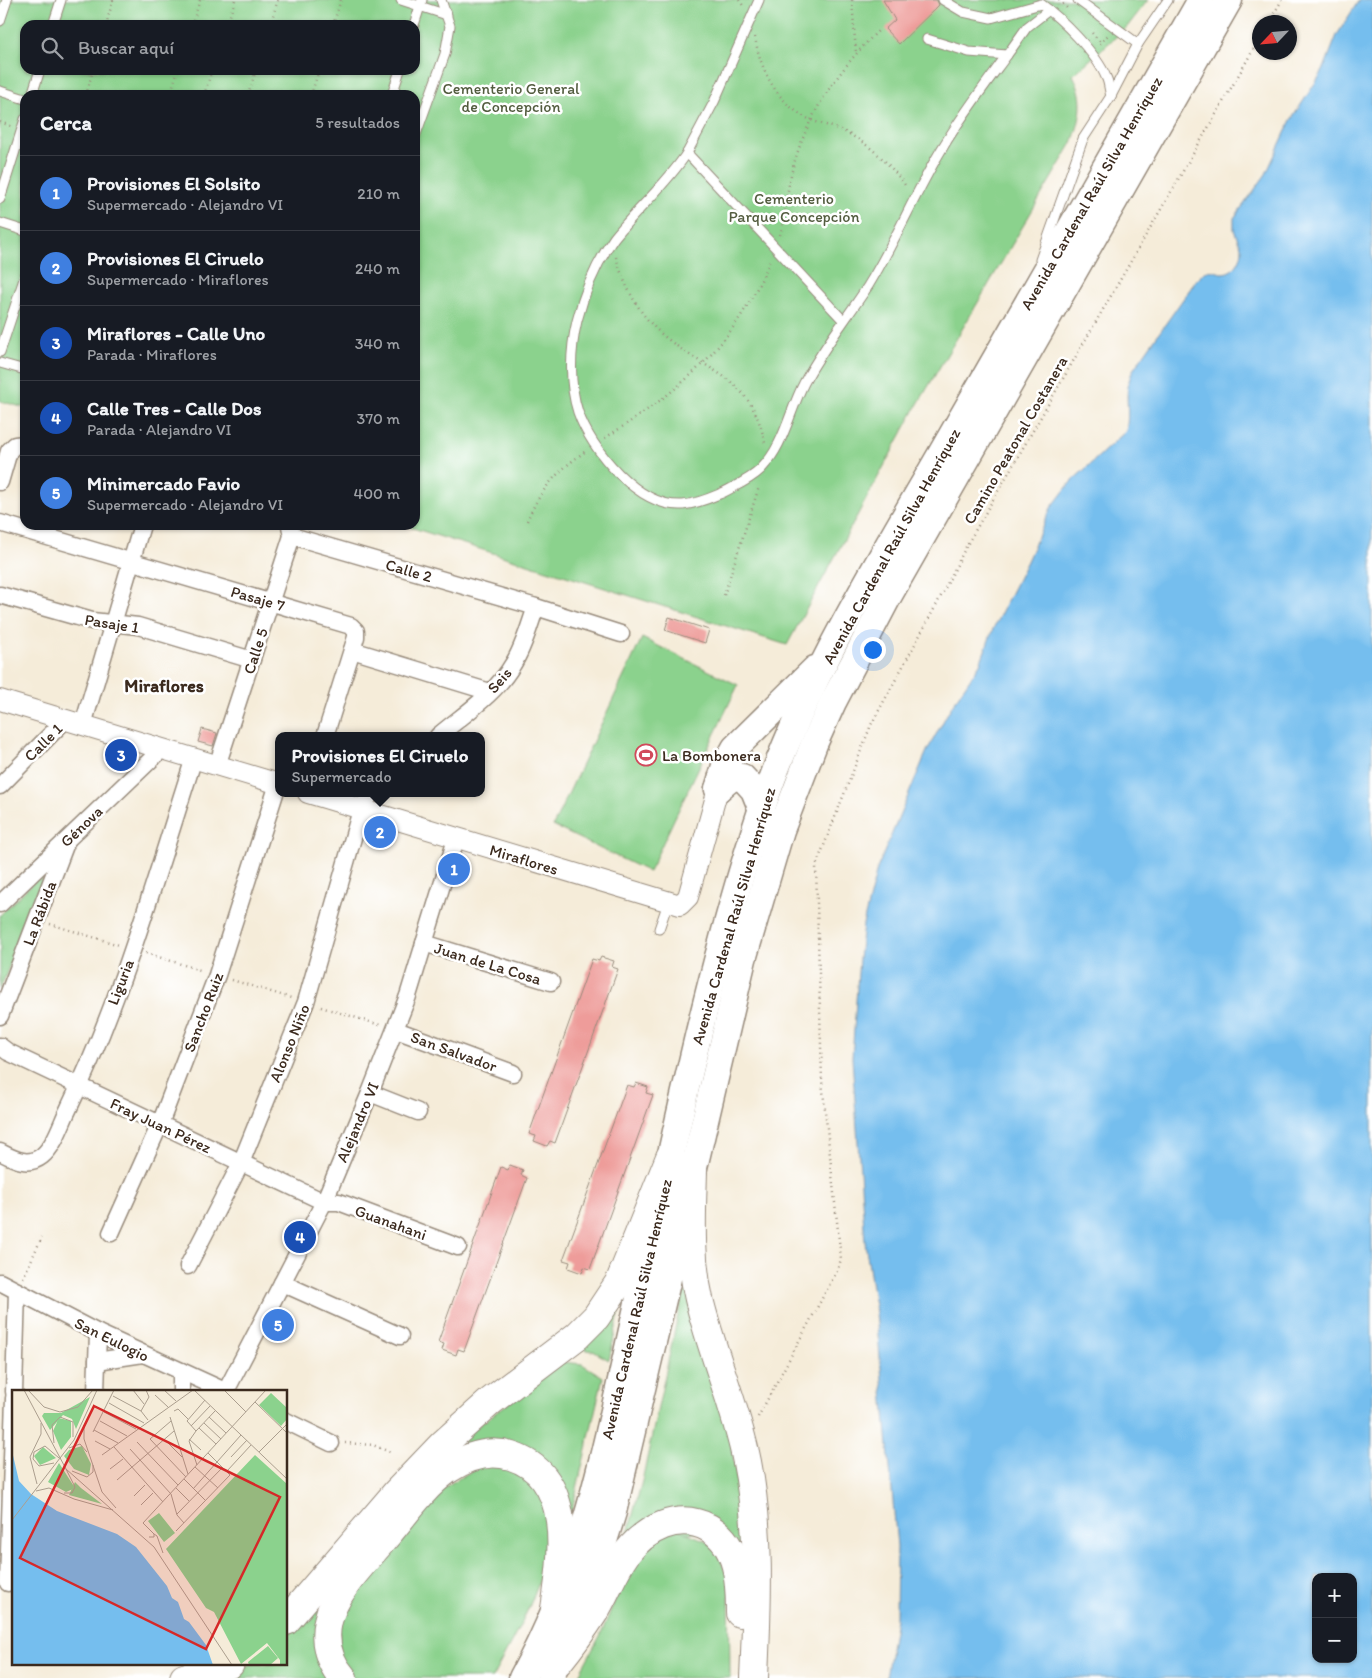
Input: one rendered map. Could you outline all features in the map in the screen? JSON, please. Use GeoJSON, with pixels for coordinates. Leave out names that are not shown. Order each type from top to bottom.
{"type":"FeatureCollection","features":[{"type":"Feature","properties":{"kind":"highway"},"geometry":{"type":"LineString","coordinates":[[288,1619],[396,1493],[443,1444],[491,1401],[577,1336],[596,1317],[620,1281],[670,1157]]}},
{"type":"Feature","properties":{"kind":"highway"},"geometry":{"type":"LineString","coordinates":[[694,1170],[692,1234],[698,1298],[736,1413],[752,1490],[757,1566],[754,1678]]}},
{"type":"Feature","properties":{"kind":"highway"},"geometry":{"type":"LineString","coordinates":[[342,1678],[331,1660],[326,1639],[328,1620],[335,1601],[358,1570],[424,1491],[446,1471],[472,1457],[498,1453],[519,1458],[538,1471],[549,1485],[557,1504],[560,1527],[560,1562],[555,1609]]}},
{"type":"Feature","properties":{"kind":"highway"},"geometry":{"type":"LineString","coordinates":[[555,1669],[595,1611],[621,1561],[633,1546],[660,1526],[688,1521],[714,1532],[725,1541],[732,1554],[740,1594],[739,1678]]}},
{"type":"Feature","properties":{"kind":"highway"},"geometry":{"type":"LineString","coordinates":[[184,1678],[223,1666]]}},
{"type":"Feature","properties":{"kind":"main road","name":"Avenida Cardenal Raúl Silva Henríquez"},"geometry":{"type":"LineString","coordinates":[[522,1678],[555,1609],[578,1549],[600,1471],[670,1157],[714,974],[762,810],[778,766],[830,655],[870,578],[1201,0]]}},
{"type":"Feature","properties":{"kind":"main road","name":"Avenida Cardenal Raúl Silva Henríquez"},"geometry":{"type":"LineString","coordinates":[[555,1669],[587,1595],[613,1512],[729,1013],[765,882],[797,787],[833,702],[889,595],[1230,0]]}},
{"type":"Feature","properties":{"kind":"main road"},"geometry":{"type":"LineString","coordinates":[[718,789],[724,766],[735,748],[830,655]]}},
{"type":"Feature","properties":{"kind":"main road"},"geometry":{"type":"LineString","coordinates":[[718,789],[731,778],[742,777],[754,790],[762,810]]}},
{"type":"Feature","properties":{"kind":"street"},"geometry":{"type":"LineString","coordinates":[[1,477],[9,451],[20,444]]}},
{"type":"Feature","properties":{"kind":"street","name":"Pasaje 7"},"geometry":{"type":"LineString","coordinates":[[0,523],[20,529]]}},
{"type":"Feature","properties":{"kind":"street","name":"Pasaje 7"},"geometry":{"type":"LineString","coordinates":[[24,530],[351,626],[357,634],[352,650]]}},
{"type":"Feature","properties":{"kind":"street"},"geometry":{"type":"LineString","coordinates":[[74,722],[112,622],[140,530]]}},
{"type":"Feature","properties":{"kind":"street","name":"Calle 5"},"geometry":{"type":"LineString","coordinates":[[217,766],[271,602],[291,530]]}},
{"type":"Feature","properties":{"kind":"street","name":"Calle 2"},"geometry":{"type":"LineString","coordinates":[[291,530],[621,634]]}},
{"type":"Feature","properties":{"kind":"street","name":"Pasaje 1"},"geometry":{"type":"LineString","coordinates":[[0,595],[85,620],[138,626],[252,660]]}},
{"type":"Feature","properties":{"kind":"street","name":"Seis"},"geometry":{"type":"LineString","coordinates":[[443,732],[490,692],[513,666],[536,607]]}},
{"type":"Feature","properties":{"kind":"street"},"geometry":{"type":"LineString","coordinates":[[326,732],[352,650],[490,692]]}},
{"type":"Feature","properties":{"kind":"street"},"geometry":{"type":"LineString","coordinates":[[0,700],[275,783]]}},
{"type":"Feature","properties":{"kind":"street","name":"Calle 1"},"geometry":{"type":"LineString","coordinates":[[0,786],[74,722]]}},
{"type":"Feature","properties":{"kind":"street","name":"Génova"},"geometry":{"type":"LineString","coordinates":[[0,904],[162,749]]}},
{"type":"Feature","properties":{"kind":"street","name":"Liguria"},"geometry":{"type":"LineString","coordinates":[[1,1152],[27,1162],[42,1156],[48,1149],[79,1086],[133,949],[194,758]]}},
{"type":"Feature","properties":{"kind":"street"},"geometry":{"type":"LineString","coordinates":[[676,903],[688,897],[718,789]]}},
{"type":"Feature","properties":{"kind":"street","name":"Sancho Ruiz"},"geometry":{"type":"LineString","coordinates":[[111,1233],[160,1124],[217,975],[275,793]]}},
{"type":"Feature","properties":{"kind":"street","name":"Miraflores"},"geometry":{"type":"LineString","coordinates":[[337,797],[366,801],[456,838],[676,903]]}},
{"type":"Feature","properties":{"kind":"street","name":"Alonso Niño"},"geometry":{"type":"LineString","coordinates":[[188,1266],[241,1163],[306,1002],[366,801]]}},
{"type":"Feature","properties":{"kind":"street","name":"Alejandro VI"},"geometry":{"type":"LineString","coordinates":[[227,1390],[324,1202],[370,1093],[396,1030],[456,838]]}},
{"type":"Feature","properties":{"kind":"street","name":"La Rábida"},"geometry":{"type":"LineString","coordinates":[[0,1016],[68,839]]}},
{"type":"Feature","properties":{"kind":"street","name":"Juan de La Cosa"},"geometry":{"type":"LineString","coordinates":[[424,943],[551,982]]}},
{"type":"Feature","properties":{"kind":"street","name":"San Salvador"},"geometry":{"type":"LineString","coordinates":[[396,1030],[513,1073]]}},
{"type":"Feature","properties":{"kind":"street","name":"Fray Juan Pérez"},"geometry":{"type":"LineString","coordinates":[[0,1046],[8,1052],[324,1202]]}},
{"type":"Feature","properties":{"kind":"street"},"geometry":{"type":"LineString","coordinates":[[370,1093],[418,1112]]}},
{"type":"Feature","properties":{"kind":"street","name":"Guanahani"},"geometry":{"type":"LineString","coordinates":[[324,1202],[339,1202],[458,1247]]}},
{"type":"Feature","properties":{"kind":"street","name":"San Eulogio"},"geometry":{"type":"LineString","coordinates":[[0,1282],[98,1333],[222,1390]]}},
{"type":"Feature","properties":{"kind":"street"},"geometry":{"type":"LineString","coordinates":[[282,1283],[400,1336]]}},
{"type":"Feature","properties":{"kind":"street"},"geometry":{"type":"LineString","coordinates":[[14,1390],[17,1291]]}},
{"type":"Feature","properties":{"kind":"street"},"geometry":{"type":"LineString","coordinates":[[96,1390],[98,1333]]}},
{"type":"Feature","properties":{"kind":"street"},"geometry":{"type":"LineString","coordinates":[[97,1361],[143,1354]]}},
{"type":"Feature","properties":{"kind":"street"},"geometry":{"type":"LineString","coordinates":[[181,1371],[181,1390]]}},
{"type":"Feature","properties":{"kind":"street"},"geometry":{"type":"LineString","coordinates":[[288,1422],[331,1443]]}},
{"type":"Feature","properties":{"kind":"street"},"geometry":{"type":"LineString","coordinates":[[7,1583],[12,1451]]}},
{"type":"Feature","properties":{"kind":"lane"},"geometry":{"type":"LineString","coordinates":[[0,21],[6,0]]}},
{"type":"Feature","properties":{"kind":"lane"},"geometry":{"type":"LineString","coordinates":[[55,20],[61,0]]}},
{"type":"Feature","properties":{"kind":"lane"},"geometry":{"type":"LineString","coordinates":[[401,0],[421,3],[447,15]]}},
{"type":"Feature","properties":{"kind":"lane"},"geometry":{"type":"LineString","coordinates":[[420,123],[445,54],[450,26],[441,0]]}},
{"type":"Feature","properties":{"kind":"lane"},"geometry":{"type":"LineString","coordinates":[[759,0],[714,102],[687,154],[606,250],[583,298],[573,346],[572,377],[577,406],[596,444],[612,466],[643,493],[662,501],[682,505],[705,500],[747,480],[766,462],[781,440],[804,384],[843,320],[868,286],[942,148],[1027,28],[1049,10]]}},
{"type":"Feature","properties":{"kind":"lane"},"geometry":{"type":"LineString","coordinates":[[944,0],[963,12],[981,17],[1000,16],[1041,4],[1091,54],[1106,77],[1110,96]]}},
{"type":"Feature","properties":{"kind":"lane"},"geometry":{"type":"LineString","coordinates":[[1078,0],[1138,44]]}},
{"type":"Feature","properties":{"kind":"lane"},"geometry":{"type":"LineString","coordinates":[[1019,318],[1083,139],[1110,96],[1138,44],[1167,0]]}},
{"type":"Feature","properties":{"kind":"lane"},"geometry":{"type":"LineString","coordinates":[[416,20],[421,3]]}},
{"type":"Feature","properties":{"kind":"lane"},"geometry":{"type":"LineString","coordinates":[[927,39],[969,52],[1007,55]]}},
{"type":"Feature","properties":{"kind":"lane"},"geometry":{"type":"LineString","coordinates":[[34,90],[38,75]]}},
{"type":"Feature","properties":{"kind":"lane"},"geometry":{"type":"LineString","coordinates":[[394,90],[398,75]]}},
{"type":"Feature","properties":{"kind":"lane"},"geometry":{"type":"LineString","coordinates":[[0,92],[20,98]]}},
{"type":"Feature","properties":{"kind":"lane"},"geometry":{"type":"LineString","coordinates":[[0,200],[20,135]]}},
{"type":"Feature","properties":{"kind":"lane"},"geometry":{"type":"LineString","coordinates":[[687,154],[843,320]]}},
{"type":"Feature","properties":{"kind":"lane"},"geometry":{"type":"LineString","coordinates":[[0,223],[20,229]]}},
{"type":"Feature","properties":{"kind":"lane"},"geometry":{"type":"LineString","coordinates":[[0,352],[20,291]]}},
{"type":"Feature","properties":{"kind":"lane"},"geometry":{"type":"LineString","coordinates":[[0,363],[20,369]]}},
{"type":"Feature","properties":{"kind":"lane"},"geometry":{"type":"LineString","coordinates":[[659,929],[676,903]]}},
{"type":"Feature","properties":{"kind":"path"},"geometry":{"type":"LineString","coordinates":[[107,20],[113,0]]}},
{"type":"Feature","properties":{"kind":"path"},"geometry":{"type":"LineString","coordinates":[[194,20],[200,0]]}},
{"type":"Feature","properties":{"kind":"path"},"geometry":{"type":"LineString","coordinates":[[229,20],[235,0]]}},
{"type":"Feature","properties":{"kind":"path"},"geometry":{"type":"LineString","coordinates":[[272,20],[278,0]]}},
{"type":"Feature","properties":{"kind":"path"},"geometry":{"type":"LineString","coordinates":[[335,20],[341,0]]}},
{"type":"Feature","properties":{"kind":"path"},"geometry":{"type":"LineString","coordinates":[[739,0],[751,20],[758,54],[770,80],[791,109],[812,120],[845,132],[868,146],[895,172],[915,199]]}},
{"type":"Feature","properties":{"kind":"path"},"geometry":{"type":"LineString","coordinates":[[852,0],[856,53]]}},
{"type":"Feature","properties":{"kind":"path"},"geometry":{"type":"LineString","coordinates":[[1273,15],[1282,0]]}},
{"type":"Feature","properties":{"kind":"path"},"geometry":{"type":"LineString","coordinates":[[1091,54],[1114,28]]}},
{"type":"Feature","properties":{"kind":"path"},"geometry":{"type":"LineString","coordinates":[[527,521],[544,488],[556,473],[663,399],[705,363],[748,308],[776,249],[782,227],[791,173],[822,97],[856,53],[878,30]]}},
{"type":"Feature","properties":{"kind":"path","name":"Camino Peatonal Costanera"},"geometry":{"type":"LineString","coordinates":[[756,1423],[841,1259],[822,1081],[816,866],[871,725],[940,600],[968,543],[1252,52]]}},
{"type":"Feature","properties":{"kind":"path"},"geometry":{"type":"LineString","coordinates":[[87,90],[92,75]]}},
{"type":"Feature","properties":{"kind":"path"},"geometry":{"type":"LineString","coordinates":[[172,90],[176,75]]}},
{"type":"Feature","properties":{"kind":"path"},"geometry":{"type":"LineString","coordinates":[[206,90],[210,75]]}},
{"type":"Feature","properties":{"kind":"path"},"geometry":{"type":"LineString","coordinates":[[250,90],[254,75]]}},
{"type":"Feature","properties":{"kind":"path"},"geometry":{"type":"LineString","coordinates":[[313,90],[317,75]]}},
{"type":"Feature","properties":{"kind":"path"},"geometry":{"type":"LineString","coordinates":[[615,238],[620,270],[628,290],[640,310],[667,339],[737,386],[754,409],[764,436],[766,462],[724,595]]}},
{"type":"Feature","properties":{"kind":"path"},"geometry":{"type":"LineString","coordinates":[[17,1291],[42,1237]]}},
{"type":"Feature","properties":{"kind":"path"},"geometry":{"type":"LineString","coordinates":[[331,1443],[373,1445],[392,1453]]}},
{"type":"Feature","properties":{"kind":"green space","name":"Cementerio Parque Concepción"},"geometry":{"type":"Polygon","coordinates":[[[0,0],[1148,0],[1127,27],[1073,75],[1080,92],[1081,109],[1072,143],[915,409],[787,645],[419,530],[420,90],[20,90],[20,407],[0,401],[0,0]]]}},
{"type":"Feature","properties":{"kind":"green space","name":"La Bombonera"},"geometry":{"type":"Polygon","coordinates":[[[642,638],[738,685],[649,872],[553,826],[642,638]]]}},
{"type":"Feature","properties":{"kind":"green space"},"geometry":{"type":"Polygon","coordinates":[[[47,869],[0,990],[0,915],[47,869]]]}},
{"type":"Feature","properties":{"kind":"green space"},"geometry":{"type":"Polygon","coordinates":[[[687,1274],[727,1418],[749,1558],[716,1527],[624,1547],[642,1481],[687,1274]]]}},
{"type":"Feature","properties":{"kind":"green space"},"geometry":{"type":"Polygon","coordinates":[[[622,1300],[609,1360],[593,1351],[578,1348],[622,1300]]]}},
{"type":"Feature","properties":{"kind":"green space"},"geometry":{"type":"Polygon","coordinates":[[[563,1362],[582,1364],[603,1377],[571,1514],[552,1473],[439,1460],[458,1441],[563,1362]]]}},
{"type":"Feature","properties":{"kind":"green space"},"geometry":{"type":"Polygon","coordinates":[[[490,1460],[537,1483],[550,1523],[548,1547],[538,1586],[530,1606],[492,1678],[352,1678],[338,1660],[340,1611],[436,1492],[490,1460]]]}},
{"type":"Feature","properties":{"kind":"green space"},"geometry":{"type":"Polygon","coordinates":[[[675,1528],[714,1544],[729,1580],[730,1678],[577,1678],[601,1634],[634,1554],[675,1528]]]}},
{"type":"Feature","properties":{"kind":"green space"},"geometry":{"type":"Polygon","coordinates":[[[332,1583],[332,1678],[220,1678],[247,1666],[288,1666],[288,1633],[332,1583]]]}},
{"type":"Feature","properties":{"kind":"water"},"geometry":{"type":"Polygon","coordinates":[[[1359,0],[1372,0],[1372,1678],[886,1678],[896,1619],[897,1546],[876,1313],[865,1242],[852,1058],[863,924],[877,869],[927,751],[951,707],[980,664],[993,629],[1051,508],[1071,482],[1126,431],[1128,415],[1127,394],[1133,370],[1195,282],[1205,272],[1227,272],[1234,268],[1239,261],[1242,249],[1234,230],[1234,218],[1266,174],[1291,120],[1323,71],[1337,35],[1359,0]]]}},
{"type":"Feature","properties":{"kind":"building"},"geometry":{"type":"Polygon","coordinates":[[[883,0],[937,0],[939,5],[899,44],[885,29],[895,20],[883,0]]]}},
{"type":"Feature","properties":{"kind":"building"},"geometry":{"type":"Polygon","coordinates":[[[669,617],[709,630],[705,643],[665,630],[669,617]]]}},
{"type":"Feature","properties":{"kind":"building"},"geometry":{"type":"Polygon","coordinates":[[[202,729],[217,733],[213,746],[198,742],[202,729]]]}},
{"type":"Feature","properties":{"kind":"building"},"geometry":{"type":"Polygon","coordinates":[[[601,957],[614,961],[612,967],[618,969],[555,1143],[550,1141],[547,1146],[534,1141],[536,1136],[529,1134],[592,959],[599,961],[601,957]]]}},
{"type":"Feature","properties":{"kind":"building"},"geometry":{"type":"Polygon","coordinates":[[[636,1083],[648,1087],[646,1093],[653,1095],[590,1269],[584,1267],[582,1273],[568,1268],[570,1262],[563,1260],[627,1085],[634,1087],[636,1083]]]}},
{"type":"Feature","properties":{"kind":"building"},"geometry":{"type":"Polygon","coordinates":[[[510,1165],[523,1170],[521,1175],[527,1178],[464,1351],[458,1349],[456,1355],[442,1350],[444,1344],[438,1342],[501,1167],[508,1170],[510,1165]]]}},
{"type":"Feature","properties":{"kind":"building"},"geometry":{"type":"Polygon","coordinates":[[[277,1321],[287,1326],[280,1340],[270,1335],[277,1321]]]}},
{"type":"Feature","properties":{"kind":"place","name":"Miraflores - Calle Uno"},"geometry":{"type":"Point","coordinates":[121,755]}},
{"type":"Feature","properties":{"kind":"place","name":"La Bombonera"},"geometry":{"type":"Point","coordinates":[646,755]}},
{"type":"Feature","properties":{"kind":"place","name":"Provisiones El Ciruelo"},"geometry":{"type":"Point","coordinates":[380,832]}},
{"type":"Feature","properties":{"kind":"place","name":"Provisiones El Solsito"},"geometry":{"type":"Point","coordinates":[454,869]}},
{"type":"Feature","properties":{"kind":"place","name":"Calle Tres - Calle Dos"},"geometry":{"type":"Point","coordinates":[300,1237]}},
{"type":"Feature","properties":{"kind":"place","name":"Minimercado Favio"},"geometry":{"type":"Point","coordinates":[278,1325]}},
{"type":"Feature","properties":{"kind":"district","name":"Miraflores"},"geometry":{"type":"Point","coordinates":[164,686]}},
{"type":"Feature","properties":{"kind":"park label","name":"Cementerio General de Concepción"},"geometry":{"type":"Point","coordinates":[511,97]}}]}
